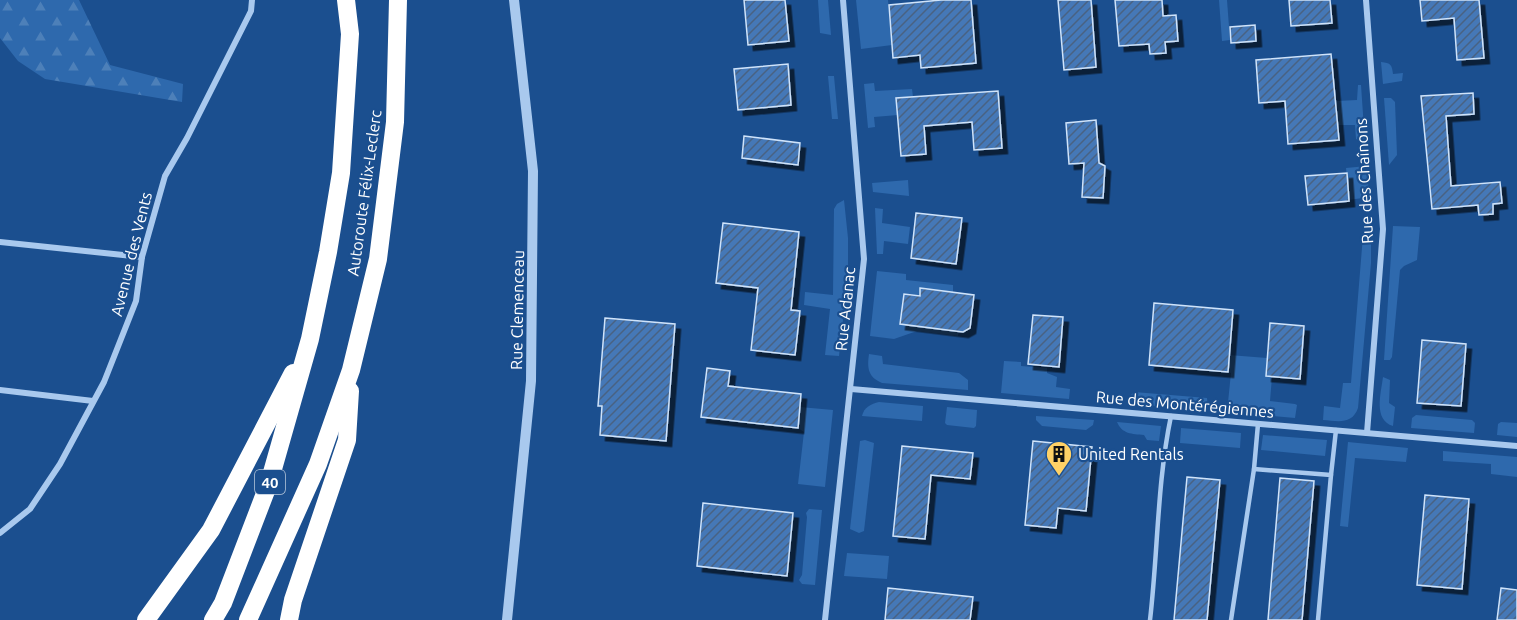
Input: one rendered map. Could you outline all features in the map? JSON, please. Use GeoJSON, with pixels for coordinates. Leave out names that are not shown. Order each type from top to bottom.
{"type":"FeatureCollection","features":[{"type":"Feature","properties":{"kind":"highway","name":"Autoroute Félix-Leclerc"},"geometry":{"type":"LineString","coordinates":[[213,620],[223,603],[270,483],[310,339],[341,173],[350,34],[346,0]]}},
{"type":"Feature","properties":{"kind":"highway","name":"Autoroute Félix-Leclerc"},"geometry":{"type":"LineString","coordinates":[[248,620],[318,464],[351,370],[378,259],[395,122],[398,0]]}},
{"type":"Feature","properties":{"kind":"highway"},"geometry":{"type":"LineString","coordinates":[[146,620],[211,530],[310,339]]}},
{"type":"Feature","properties":{"kind":"highway"},"geometry":{"type":"LineString","coordinates":[[289,620],[293,600],[347,440],[351,370]]}},
{"type":"Feature","properties":{"kind":"street","name":"Avenue des Vents"},"geometry":{"type":"LineString","coordinates":[[0,533],[30,509],[60,464],[104,382],[136,301],[142,257],[165,176],[188,138],[251,11],[252,0]]}},
{"type":"Feature","properties":{"kind":"street","name":"Rue Clemenceau"},"geometry":{"type":"LineString","coordinates":[[507,620],[531,381],[533,171],[514,0]]}},
{"type":"Feature","properties":{"kind":"street","name":"Rue Adanac"},"geometry":{"type":"LineString","coordinates":[[825,620],[864,259],[843,0]]}},
{"type":"Feature","properties":{"kind":"street","name":"Rue des Chaînons"},"geometry":{"type":"LineString","coordinates":[[1366,0],[1383,229],[1367,432]]}},
{"type":"Feature","properties":{"kind":"street"},"geometry":{"type":"LineString","coordinates":[[0,242],[142,257]]}},
{"type":"Feature","properties":{"kind":"street","name":"Rue des Montérégiennes"},"geometry":{"type":"LineString","coordinates":[[851,389],[1517,446]]}},
{"type":"Feature","properties":{"kind":"street"},"geometry":{"type":"LineString","coordinates":[[0,390],[93,401]]}},
{"type":"Feature","properties":{"kind":"lane"},"geometry":{"type":"LineString","coordinates":[[1150,620],[1163,454],[1171,416]]}},
{"type":"Feature","properties":{"kind":"lane"},"geometry":{"type":"LineString","coordinates":[[1231,620],[1254,469],[1258,424]]}},
{"type":"Feature","properties":{"kind":"lane"},"geometry":{"type":"LineString","coordinates":[[1318,620],[1336,430]]}},
{"type":"Feature","properties":{"kind":"lane"},"geometry":{"type":"LineString","coordinates":[[1254,469],[1330,475]]}},
{"type":"Feature","properties":{"kind":"green space"},"geometry":{"type":"Polygon","coordinates":[[[0,0],[79,0],[110,65],[183,84],[182,102],[45,79],[18,61],[0,38],[0,0]]]}},
{"type":"Feature","properties":{"kind":"green space"},"geometry":{"type":"Polygon","coordinates":[[[818,0],[828,0],[831,35],[820,33],[818,0]]]}},
{"type":"Feature","properties":{"kind":"green space"},"geometry":{"type":"Polygon","coordinates":[[[856,0],[888,0],[892,45],[861,49],[856,0]]]}},
{"type":"Feature","properties":{"kind":"green space"},"geometry":{"type":"Polygon","coordinates":[[[1219,0],[1227,0],[1230,40],[1222,41],[1219,0]]]}},
{"type":"Feature","properties":{"kind":"green space"},"geometry":{"type":"Polygon","coordinates":[[[1381,62],[1390,65],[1393,74],[1403,73],[1402,81],[1383,84],[1381,62]]]}},
{"type":"Feature","properties":{"kind":"green space"},"geometry":{"type":"Polygon","coordinates":[[[828,76],[834,76],[838,119],[832,119],[828,76]]]}},
{"type":"Feature","properties":{"kind":"green space"},"geometry":{"type":"Polygon","coordinates":[[[874,83],[875,91],[912,89],[913,97],[898,115],[874,117],[875,127],[868,128],[864,84],[874,83]]]}},
{"type":"Feature","properties":{"kind":"green space"},"geometry":{"type":"Polygon","coordinates":[[[1358,85],[1361,85],[1365,143],[1356,139],[1355,125],[1338,125],[1337,101],[1357,100],[1358,85]]]}},
{"type":"Feature","properties":{"kind":"green space"},"geometry":{"type":"Polygon","coordinates":[[[1384,98],[1391,98],[1395,102],[1397,155],[1389,165],[1384,98]]]}},
{"type":"Feature","properties":{"kind":"green space"},"geometry":{"type":"Polygon","coordinates":[[[1367,166],[1369,197],[1349,200],[1346,168],[1367,166]]]}},
{"type":"Feature","properties":{"kind":"green space"},"geometry":{"type":"Polygon","coordinates":[[[908,180],[909,196],[873,192],[872,183],[908,180]]]}},
{"type":"Feature","properties":{"kind":"green space"},"geometry":{"type":"Polygon","coordinates":[[[844,200],[848,238],[848,274],[839,356],[825,355],[830,309],[804,305],[805,292],[833,295],[834,209],[844,200]]]}},
{"type":"Feature","properties":{"kind":"green space"},"geometry":{"type":"Polygon","coordinates":[[[875,208],[883,209],[882,223],[910,227],[908,244],[884,241],[883,254],[877,254],[875,208]]]}},
{"type":"Feature","properties":{"kind":"green space"},"geometry":{"type":"Polygon","coordinates":[[[1364,223],[1371,223],[1371,263],[1358,408],[1348,420],[1323,420],[1324,406],[1340,408],[1343,383],[1351,383],[1364,223]]]}},
{"type":"Feature","properties":{"kind":"green space"},"geometry":{"type":"Polygon","coordinates":[[[1393,226],[1420,227],[1417,260],[1400,270],[1392,357],[1390,360],[1384,360],[1393,226]]]}},
{"type":"Feature","properties":{"kind":"green space"},"geometry":{"type":"Polygon","coordinates":[[[877,271],[906,274],[906,280],[953,285],[953,292],[920,289],[920,296],[904,294],[900,324],[959,331],[958,336],[917,331],[894,339],[870,336],[877,271]]]}},
{"type":"Feature","properties":{"kind":"green space"},"geometry":{"type":"Polygon","coordinates":[[[869,354],[882,356],[883,364],[959,373],[968,380],[968,390],[882,383],[871,375],[868,364],[869,354]]]}},
{"type":"Feature","properties":{"kind":"green space"},"geometry":{"type":"Polygon","coordinates":[[[1229,355],[1267,358],[1266,376],[1272,377],[1270,401],[1297,405],[1295,418],[1227,412],[1231,373],[1228,372],[1229,355]]]}},
{"type":"Feature","properties":{"kind":"green space"},"geometry":{"type":"Polygon","coordinates":[[[1004,361],[1021,362],[1021,366],[1047,368],[1047,373],[1057,377],[1056,387],[1070,389],[1069,399],[1001,393],[1004,361]]]}},
{"type":"Feature","properties":{"kind":"green space"},"geometry":{"type":"Polygon","coordinates":[[[1383,377],[1390,380],[1389,403],[1395,407],[1393,426],[1387,423],[1381,412],[1383,377]]]}},
{"type":"Feature","properties":{"kind":"green space"},"geometry":{"type":"Polygon","coordinates":[[[1134,392],[1207,398],[1208,410],[1130,404],[1130,396],[1134,392]]]}},
{"type":"Feature","properties":{"kind":"green space"},"geometry":{"type":"Polygon","coordinates":[[[879,402],[923,406],[922,421],[862,416],[868,406],[879,402]]]}},
{"type":"Feature","properties":{"kind":"green space"},"geometry":{"type":"Polygon","coordinates":[[[800,407],[833,410],[825,487],[798,484],[804,432],[798,428],[800,407]]]}},
{"type":"Feature","properties":{"kind":"green space"},"geometry":{"type":"Polygon","coordinates":[[[947,407],[977,410],[976,426],[974,428],[947,425],[945,423],[947,407]]]}},
{"type":"Feature","properties":{"kind":"green space"},"geometry":{"type":"Polygon","coordinates":[[[1416,415],[1472,420],[1475,423],[1474,433],[1411,428],[1412,418],[1416,415]]]}},
{"type":"Feature","properties":{"kind":"green space"},"geometry":{"type":"Polygon","coordinates":[[[1036,416],[1094,420],[1093,425],[1086,430],[1042,426],[1036,420],[1036,416]]]}},
{"type":"Feature","properties":{"kind":"green space"},"geometry":{"type":"Polygon","coordinates":[[[1117,422],[1161,426],[1159,441],[1147,440],[1144,435],[1128,433],[1117,422]]]}},
{"type":"Feature","properties":{"kind":"green space"},"geometry":{"type":"Polygon","coordinates":[[[1501,422],[1517,423],[1517,437],[1497,435],[1498,424],[1501,422]]]}},
{"type":"Feature","properties":{"kind":"green space"},"geometry":{"type":"Polygon","coordinates":[[[1181,428],[1241,433],[1240,448],[1180,443],[1181,428]]]}},
{"type":"Feature","properties":{"kind":"green space"},"geometry":{"type":"Polygon","coordinates":[[[1263,435],[1327,440],[1325,456],[1261,450],[1263,435]]]}},
{"type":"Feature","properties":{"kind":"green space"},"geometry":{"type":"Polygon","coordinates":[[[860,441],[874,443],[864,531],[859,533],[850,529],[860,441]]]}},
{"type":"Feature","properties":{"kind":"green space"},"geometry":{"type":"Polygon","coordinates":[[[1348,442],[1408,448],[1406,462],[1355,458],[1348,527],[1340,526],[1348,442]]]}},
{"type":"Feature","properties":{"kind":"green space"},"geometry":{"type":"Polygon","coordinates":[[[1443,451],[1517,457],[1517,477],[1491,474],[1491,464],[1443,461],[1443,451]]]}},
{"type":"Feature","properties":{"kind":"green space"},"geometry":{"type":"Polygon","coordinates":[[[809,509],[822,510],[815,585],[802,584],[799,580],[802,575],[806,513],[809,509]]]}},
{"type":"Feature","properties":{"kind":"green space"},"geometry":{"type":"Polygon","coordinates":[[[847,553],[889,556],[887,579],[844,576],[847,553]]]}},
{"type":"Feature","properties":{"kind":"building"},"geometry":{"type":"Polygon","coordinates":[[[744,0],[785,0],[789,41],[748,45],[744,0]]]}},
{"type":"Feature","properties":{"kind":"building"},"geometry":{"type":"Polygon","coordinates":[[[941,0],[971,0],[976,63],[921,68],[920,55],[893,58],[889,5],[941,0]]]}},
{"type":"Feature","properties":{"kind":"building"},"geometry":{"type":"Polygon","coordinates":[[[1058,0],[1091,0],[1096,67],[1064,70],[1058,0]]]}},
{"type":"Feature","properties":{"kind":"building"},"geometry":{"type":"Polygon","coordinates":[[[1115,0],[1162,0],[1163,16],[1176,15],[1178,41],[1165,42],[1166,53],[1150,54],[1149,44],[1119,46],[1115,0]]]}},
{"type":"Feature","properties":{"kind":"building"},"geometry":{"type":"Polygon","coordinates":[[[1289,0],[1330,0],[1332,23],[1291,26],[1289,0]]]}},
{"type":"Feature","properties":{"kind":"building"},"geometry":{"type":"Polygon","coordinates":[[[1420,0],[1479,0],[1484,58],[1457,60],[1454,18],[1422,21],[1420,0]]]}},
{"type":"Feature","properties":{"kind":"building"},"geometry":{"type":"Polygon","coordinates":[[[1255,25],[1256,41],[1231,43],[1230,27],[1255,25]]]}},
{"type":"Feature","properties":{"kind":"building"},"geometry":{"type":"Polygon","coordinates":[[[1331,54],[1339,140],[1288,144],[1285,101],[1259,103],[1256,60],[1331,54]]]}},
{"type":"Feature","properties":{"kind":"building"},"geometry":{"type":"Polygon","coordinates":[[[788,64],[791,105],[738,110],[734,69],[788,64]]]}},
{"type":"Feature","properties":{"kind":"building"},"geometry":{"type":"Polygon","coordinates":[[[998,91],[1002,148],[974,150],[972,122],[924,126],[926,154],[901,156],[896,98],[998,91]]]}},
{"type":"Feature","properties":{"kind":"building"},"geometry":{"type":"Polygon","coordinates":[[[1473,93],[1474,114],[1446,116],[1451,186],[1500,182],[1502,203],[1493,204],[1493,214],[1479,215],[1478,205],[1432,209],[1421,96],[1473,93]]]}},
{"type":"Feature","properties":{"kind":"building"},"geometry":{"type":"Polygon","coordinates":[[[1096,120],[1099,163],[1105,166],[1103,198],[1082,197],[1084,163],[1069,164],[1066,123],[1096,120]]]}},
{"type":"Feature","properties":{"kind":"building"},"geometry":{"type":"Polygon","coordinates":[[[744,136],[800,143],[798,165],[742,158],[744,136]]]}},
{"type":"Feature","properties":{"kind":"building"},"geometry":{"type":"Polygon","coordinates":[[[1347,173],[1349,201],[1308,205],[1305,176],[1347,173]]]}},
{"type":"Feature","properties":{"kind":"building"},"geometry":{"type":"Polygon","coordinates":[[[916,213],[962,218],[956,264],[911,258],[916,213]]]}},
{"type":"Feature","properties":{"kind":"building"},"geometry":{"type":"Polygon","coordinates":[[[723,223],[799,232],[791,310],[800,311],[795,355],[751,350],[758,288],[716,283],[723,223]]]}},
{"type":"Feature","properties":{"kind":"building"},"geometry":{"type":"Polygon","coordinates":[[[920,288],[974,295],[970,328],[963,332],[900,324],[904,294],[920,296],[920,288]]]}},
{"type":"Feature","properties":{"kind":"building"},"geometry":{"type":"Polygon","coordinates":[[[1154,303],[1233,310],[1228,372],[1149,365],[1154,303]]]}},
{"type":"Feature","properties":{"kind":"building"},"geometry":{"type":"Polygon","coordinates":[[[1033,315],[1063,317],[1059,367],[1028,364],[1033,315]]]}},
{"type":"Feature","properties":{"kind":"building"},"geometry":{"type":"Polygon","coordinates":[[[605,318],[675,324],[666,441],[600,435],[602,406],[598,406],[605,318]]]}},
{"type":"Feature","properties":{"kind":"building"},"geometry":{"type":"Polygon","coordinates":[[[1270,323],[1304,326],[1300,379],[1266,376],[1270,323]]]}},
{"type":"Feature","properties":{"kind":"building"},"geometry":{"type":"Polygon","coordinates":[[[1422,340],[1466,344],[1461,406],[1417,403],[1422,340]]]}},
{"type":"Feature","properties":{"kind":"building"},"geometry":{"type":"Polygon","coordinates":[[[707,368],[730,371],[728,386],[801,394],[798,428],[701,417],[707,368]]]}},
{"type":"Feature","properties":{"kind":"building","name":"United Rentals"},"geometry":{"type":"Polygon","coordinates":[[[1033,441],[1092,447],[1086,511],[1058,508],[1056,528],[1025,525],[1033,441]]]}},
{"type":"Feature","properties":{"kind":"building"},"geometry":{"type":"Polygon","coordinates":[[[902,446],[973,453],[970,479],[931,475],[925,539],[893,536],[902,446]]]}},
{"type":"Feature","properties":{"kind":"building"},"geometry":{"type":"Polygon","coordinates":[[[1187,477],[1220,480],[1207,620],[1174,620],[1187,477]]]}},
{"type":"Feature","properties":{"kind":"building"},"geometry":{"type":"Polygon","coordinates":[[[1280,478],[1314,481],[1302,620],[1268,620],[1280,478]]]}},
{"type":"Feature","properties":{"kind":"building"},"geometry":{"type":"Polygon","coordinates":[[[1425,495],[1469,499],[1462,589],[1417,585],[1425,495]]]}},
{"type":"Feature","properties":{"kind":"building"},"geometry":{"type":"Polygon","coordinates":[[[703,503],[793,513],[787,576],[697,566],[703,503]]]}},
{"type":"Feature","properties":{"kind":"building"},"geometry":{"type":"Polygon","coordinates":[[[888,588],[973,597],[970,620],[885,620],[888,588]]]}},
{"type":"Feature","properties":{"kind":"building"},"geometry":{"type":"Polygon","coordinates":[[[1501,588],[1517,590],[1517,620],[1497,620],[1501,588]]]}},
{"type":"Feature","properties":{"kind":"place","name":"United Rentals"},"geometry":{"type":"Point","coordinates":[1059,477]}}]}
